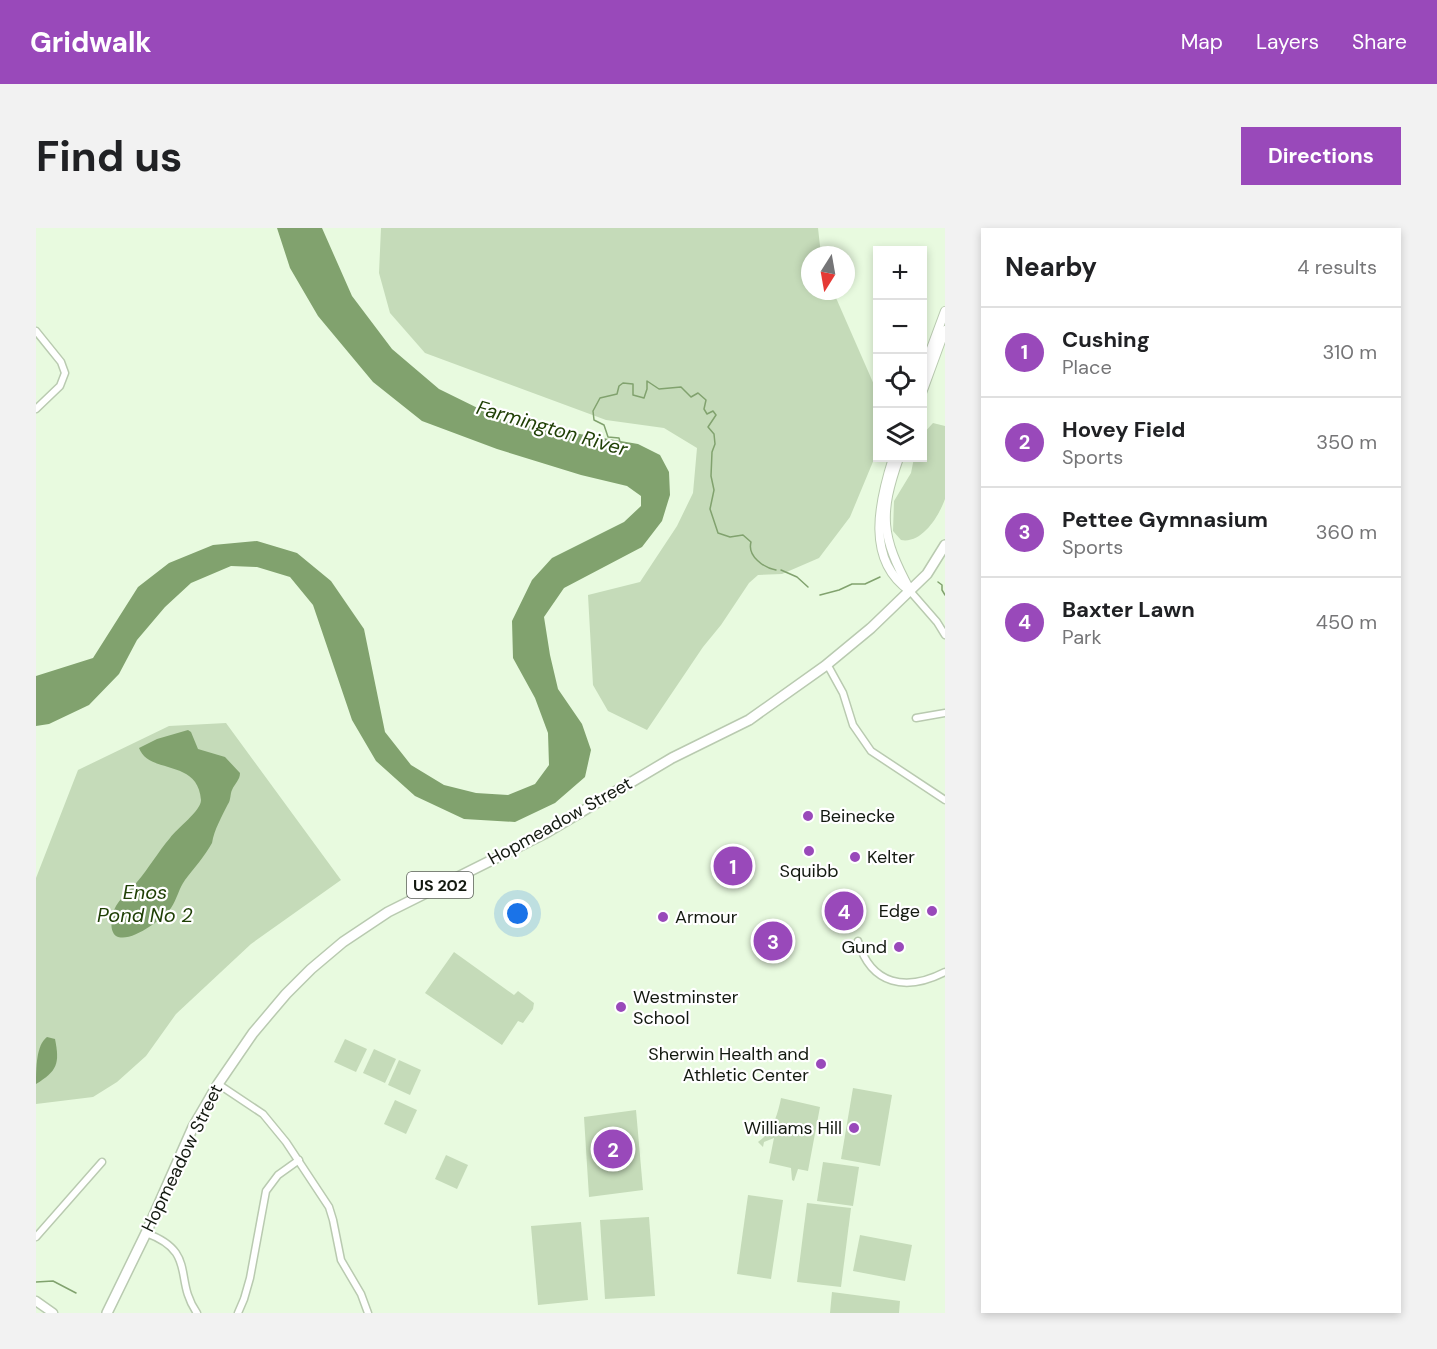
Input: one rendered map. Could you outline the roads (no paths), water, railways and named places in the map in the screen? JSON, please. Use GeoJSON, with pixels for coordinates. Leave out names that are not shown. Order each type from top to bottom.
{"type":"FeatureCollection","features":[{"type":"Feature","properties":{"kind":"highway","name":"Hopmeadow Street"},"geometry":{"type":"LineString","coordinates":[[107,1313],[194,1127],[218,1084],[253,1033],[311,969],[343,942],[388,912],[544,834],[672,758],[749,720],[827,664],[871,628],[927,574],[945,545]]}},
{"type":"Feature","properties":{"kind":"main road"},"geometry":{"type":"LineString","coordinates":[[36,1301],[53,1313]]}},
{"type":"Feature","properties":{"kind":"street"},"geometry":{"type":"LineString","coordinates":[[927,360],[945,311]]}},
{"type":"Feature","properties":{"kind":"street"},"geometry":{"type":"LineString","coordinates":[[927,379],[945,330]]}},
{"type":"Feature","properties":{"kind":"street"},"geometry":{"type":"LineString","coordinates":[[36,331],[61,362],[65,373],[60,386],[36,409]]}},
{"type":"Feature","properties":{"kind":"street"},"geometry":{"type":"LineString","coordinates":[[892,462],[879,506],[881,545],[897,582],[910,591]]}},
{"type":"Feature","properties":{"kind":"street"},"geometry":{"type":"LineString","coordinates":[[898,462],[885,507],[886,535],[894,562],[910,591],[937,621],[945,635]]}},
{"type":"Feature","properties":{"kind":"street"},"geometry":{"type":"LineString","coordinates":[[827,664],[843,693],[853,725],[871,751],[945,800]]}},
{"type":"Feature","properties":{"kind":"street"},"geometry":{"type":"LineString","coordinates":[[916,718],[945,713]]}},
{"type":"Feature","properties":{"kind":"street"},"geometry":{"type":"LineString","coordinates":[[858,941],[869,966],[890,981],[915,982],[945,972]]}},
{"type":"Feature","properties":{"kind":"street"},"geometry":{"type":"LineString","coordinates":[[218,1084],[263,1114],[280,1132],[299,1161],[329,1207],[341,1260],[361,1294],[368,1313]]}},
{"type":"Feature","properties":{"kind":"street"},"geometry":{"type":"LineString","coordinates":[[238,1313],[250,1278],[266,1191],[278,1175],[299,1161]]}},
{"type":"Feature","properties":{"kind":"street"},"geometry":{"type":"LineString","coordinates":[[36,1237],[102,1162]]}},
{"type":"Feature","properties":{"kind":"street"},"geometry":{"type":"LineString","coordinates":[[146,1233],[163,1240],[176,1250],[191,1301],[197,1313]]}},
{"type":"Feature","properties":{"kind":"water"},"geometry":{"type":"Polygon","coordinates":[[[277,228],[322,228],[352,296],[392,349],[439,389],[504,421],[638,444],[660,455],[669,472],[670,495],[662,521],[642,547],[564,588],[544,617],[558,689],[582,724],[591,750],[585,777],[555,803],[515,822],[464,819],[415,796],[376,761],[352,720],[313,605],[290,577],[257,567],[231,566],[191,583],[165,607],[137,640],[119,674],[89,705],[49,724],[36,726],[36,676],[93,658],[138,587],[169,563],[213,545],[257,541],[297,553],[331,581],[364,629],[385,732],[411,765],[444,785],[476,793],[508,795],[535,784],[549,765],[548,733],[535,698],[513,658],[512,621],[532,580],[552,558],[624,522],[641,506],[641,496],[627,486],[581,475],[497,449],[422,421],[373,382],[318,316],[290,268],[277,228]]]}},
{"type":"Feature","properties":{"kind":"water","name":"Enos Pond No 2"},"geometry":{"type":"Polygon","coordinates":[[[188,730],[198,749],[225,757],[240,773],[239,778],[216,828],[212,843],[183,883],[171,908],[154,924],[137,934],[122,938],[116,936],[111,926],[116,906],[173,834],[197,809],[201,800],[198,787],[191,778],[183,772],[152,762],[139,748],[157,739],[188,730]]]}},
{"type":"Feature","properties":{"kind":"water"},"geometry":{"type":"Polygon","coordinates":[[[47,1037],[55,1039],[57,1061],[53,1071],[36,1084],[39,1051],[47,1037]]]}},
{"type":"Feature","properties":{"kind":"waterway","name":"Farmington River"},"geometry":{"type":"LineString","coordinates":[[620,442],[619,438],[608,437],[604,425],[594,420],[593,411],[600,398],[617,394],[619,386],[623,383],[633,384],[633,395],[644,398],[647,381],[659,389],[681,387],[691,397],[698,393],[706,400],[704,409],[707,414],[713,411],[716,415],[708,427],[714,434],[715,444],[712,452],[711,476],[714,490],[710,509],[718,533],[730,537],[743,535],[751,542],[750,547],[754,556],[766,567],[776,570]]}},
{"type":"Feature","properties":{"kind":"waterway"},"geometry":{"type":"LineString","coordinates":[[781,570],[797,577],[808,587]]}},
{"type":"Feature","properties":{"kind":"waterway"},"geometry":{"type":"LineString","coordinates":[[820,595],[852,584],[865,584],[880,577]]}},
{"type":"Feature","properties":{"kind":"waterway"},"geometry":{"type":"LineString","coordinates":[[938,582],[942,585],[945,595]]}},
{"type":"Feature","properties":{"kind":"waterway"},"geometry":{"type":"LineString","coordinates":[[36,1282],[53,1281],[76,1293]]}},
{"type":"Feature","properties":{"kind":"place","name":"Beinecke"},"geometry":{"type":"Point","coordinates":[808,816]}},
{"type":"Feature","properties":{"kind":"place","name":"Squibb"},"geometry":{"type":"Point","coordinates":[809,851]}},
{"type":"Feature","properties":{"kind":"place","name":"Kelter"},"geometry":{"type":"Point","coordinates":[855,857]}},
{"type":"Feature","properties":{"kind":"place","name":"Cushing"},"geometry":{"type":"Point","coordinates":[733,866]}},
{"type":"Feature","properties":{"kind":"place","name":"Baxter Lawn"},"geometry":{"type":"Point","coordinates":[844,911]}},
{"type":"Feature","properties":{"kind":"place","name":"Edge"},"geometry":{"type":"Point","coordinates":[932,911]}},
{"type":"Feature","properties":{"kind":"place","name":"Armour"},"geometry":{"type":"Point","coordinates":[663,917]}},
{"type":"Feature","properties":{"kind":"place","name":"Pettee Gymnasium"},"geometry":{"type":"Point","coordinates":[773,941]}},
{"type":"Feature","properties":{"kind":"place","name":"Gund"},"geometry":{"type":"Point","coordinates":[899,947]}},
{"type":"Feature","properties":{"kind":"place","name":"Westminster School"},"geometry":{"type":"Point","coordinates":[621,1007]}},
{"type":"Feature","properties":{"kind":"place","name":"Sherwin Health and Athletic Center"},"geometry":{"type":"Point","coordinates":[821,1064]}},
{"type":"Feature","properties":{"kind":"place","name":"Williams Hill"},"geometry":{"type":"Point","coordinates":[854,1128]}},
{"type":"Feature","properties":{"kind":"place","name":"Hovey Field"},"geometry":{"type":"Point","coordinates":[613,1149]}}]}
